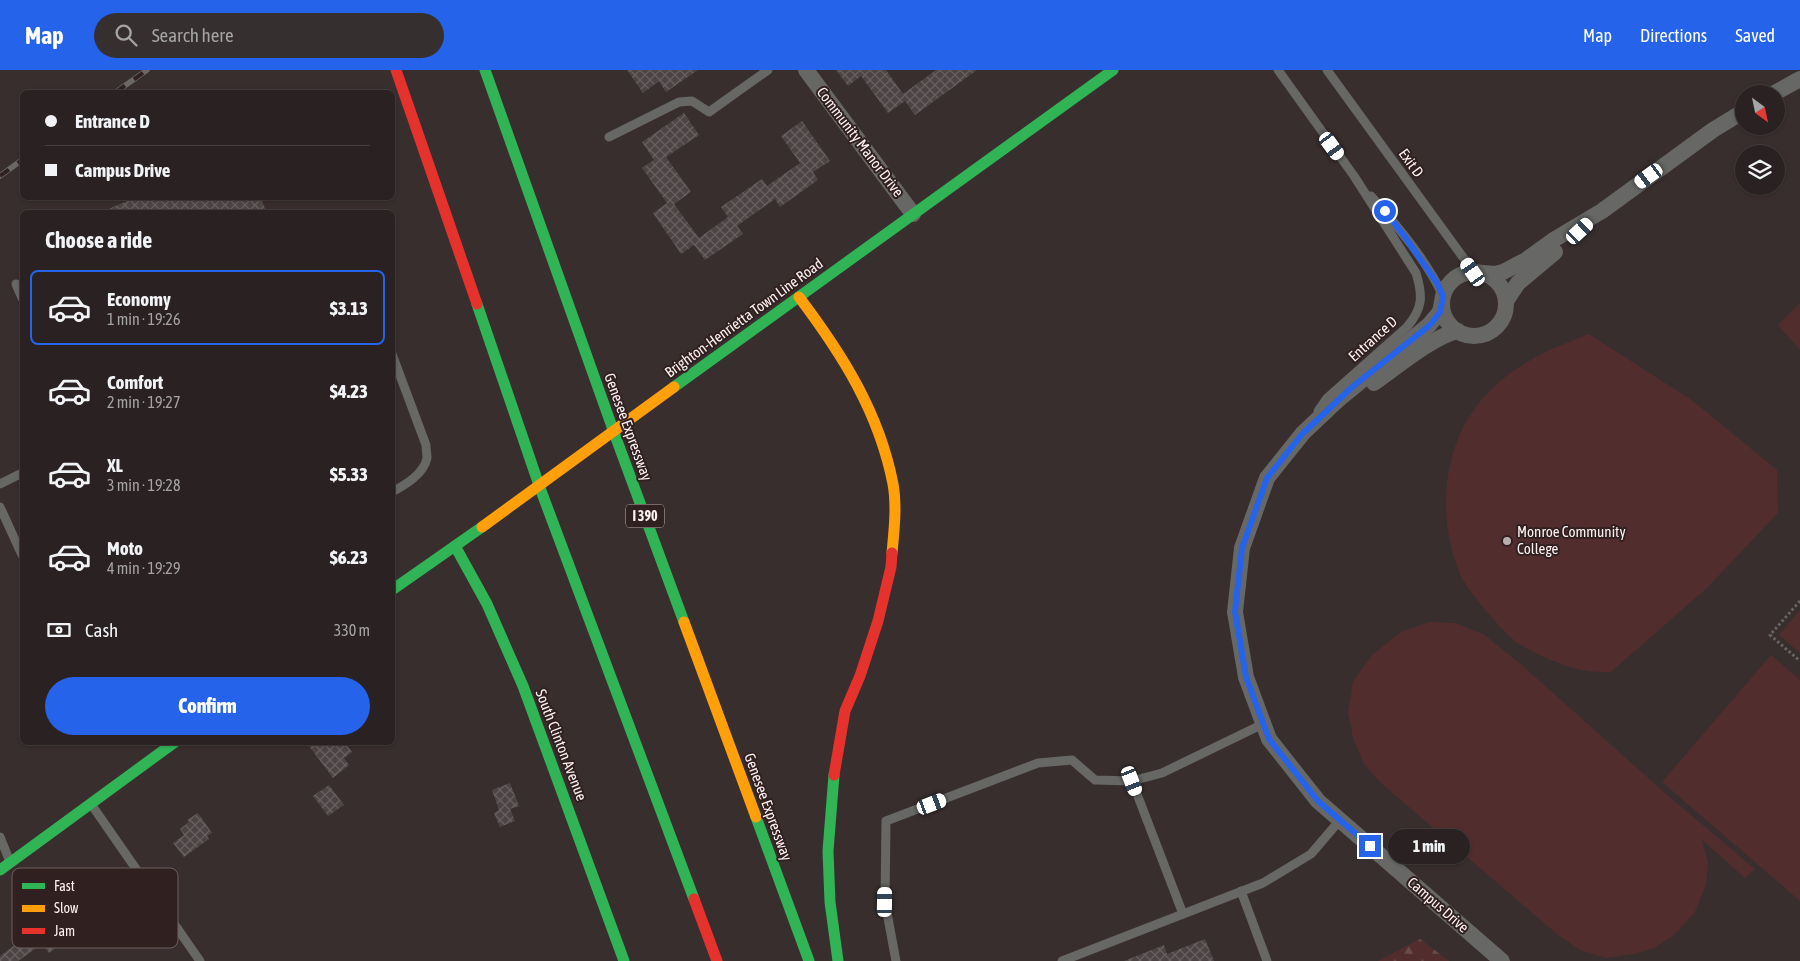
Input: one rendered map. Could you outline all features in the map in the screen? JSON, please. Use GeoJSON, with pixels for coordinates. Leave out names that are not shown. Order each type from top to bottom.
{"type":"FeatureCollection","features":[{"type":"Feature","properties":{"kind":"main road"},"geometry":{"type":"LineString","coordinates":[[396,70],[540,488],[717,961]]}},
{"type":"Feature","properties":{"kind":"main road","name":"Genesee Expressway"},"geometry":{"type":"LineString","coordinates":[[485,70],[616,438],[809,961]]}},
{"type":"Feature","properties":{"kind":"main road","name":"Brighton-Henrietta Town Line Road"},"geometry":{"type":"LineString","coordinates":[[395,588],[482,527],[1113,70]]}},
{"type":"Feature","properties":{"kind":"main road"},"geometry":{"type":"LineString","coordinates":[[800,297],[828,335],[866,400],[877,425],[893,485],[894,524],[891,567],[878,621],[860,676],[845,711],[835,763],[828,851],[830,902],[838,961]]}},
{"type":"Feature","properties":{"kind":"main road","name":"South Clinton Avenue"},"geometry":{"type":"LineString","coordinates":[[455,546],[487,604],[522,686],[624,961]]}},
{"type":"Feature","properties":{"kind":"main road"},"geometry":{"type":"LineString","coordinates":[[0,870],[171,745]]}},
{"type":"Feature","properties":{"kind":"street","name":"Community Manor Drive"},"geometry":{"type":"LineString","coordinates":[[806,70],[913,214]]}},
{"type":"Feature","properties":{"kind":"street"},"geometry":{"type":"LineString","coordinates":[[1785,87],[1800,79]]}},
{"type":"Feature","properties":{"kind":"street"},"geometry":{"type":"LineString","coordinates":[[1478,272],[1493,277],[1500,285],[1506,301],[1504,316],[1498,325],[1489,332],[1479,336],[1468,335],[1458,331],[1450,325],[1444,316],[1443,299],[1447,286],[1454,279],[1463,274],[1478,272],[1496,274],[1526,260],[1554,239],[1602,211],[1713,130],[1735,117]]}},
{"type":"Feature","properties":{"kind":"street"},"geometry":{"type":"LineString","coordinates":[[1506,301],[1518,282],[1602,211]]}},
{"type":"Feature","properties":{"kind":"street","name":"Campus Drive"},"geometry":{"type":"LineString","coordinates":[[1443,299],[1440,312],[1430,325],[1339,399],[1303,433],[1267,478],[1242,548],[1235,612],[1246,677],[1269,739],[1318,801],[1502,961]]}},
{"type":"Feature","properties":{"kind":"street","name":"Campus Drive"},"geometry":{"type":"LineString","coordinates":[[1303,433],[1416,352],[1450,332],[1458,331]]}},
{"type":"Feature","properties":{"kind":"lane"},"geometry":{"type":"LineString","coordinates":[[609,137],[678,102],[692,101],[709,112],[768,70]]}},
{"type":"Feature","properties":{"kind":"lane"},"geometry":{"type":"LineString","coordinates":[[1087,88],[1125,70]]}},
{"type":"Feature","properties":{"kind":"lane","name":"Entrance D"},"geometry":{"type":"LineString","coordinates":[[1278,70],[1354,176],[1416,272],[1421,290],[1420,303],[1416,315],[1407,328],[1327,398],[1303,433]]}},
{"type":"Feature","properties":{"kind":"lane","name":"Exit D"},"geometry":{"type":"LineString","coordinates":[[1327,70],[1478,272]]}},
{"type":"Feature","properties":{"kind":"lane","name":"Entrance D"},"geometry":{"type":"LineString","coordinates":[[1354,176],[1405,237],[1437,283],[1443,299]]}},
{"type":"Feature","properties":{"kind":"lane"},"geometry":{"type":"LineString","coordinates":[[16,284],[20,293]]}},
{"type":"Feature","properties":{"kind":"lane"},"geometry":{"type":"LineString","coordinates":[[395,362],[426,445],[427,458],[420,471],[409,482],[395,490]]}},
{"type":"Feature","properties":{"kind":"lane"},"geometry":{"type":"LineString","coordinates":[[0,484],[20,474]]}},
{"type":"Feature","properties":{"kind":"lane"},"geometry":{"type":"LineString","coordinates":[[0,507],[20,551]]}},
{"type":"Feature","properties":{"kind":"lane"},"geometry":{"type":"LineString","coordinates":[[896,961],[885,902],[886,821],[1038,763],[1072,760],[1095,780],[1132,781],[1162,773],[1263,724]]}},
{"type":"Feature","properties":{"kind":"lane"},"geometry":{"type":"LineString","coordinates":[[1132,781],[1182,914]]}},
{"type":"Feature","properties":{"kind":"lane"},"geometry":{"type":"LineString","coordinates":[[91,804],[135,868]]}},
{"type":"Feature","properties":{"kind":"lane"},"geometry":{"type":"LineString","coordinates":[[1062,961],[1263,882],[1311,854],[1340,820]]}},
{"type":"Feature","properties":{"kind":"lane"},"geometry":{"type":"LineString","coordinates":[[0,837],[10,862]]}},
{"type":"Feature","properties":{"kind":"lane"},"geometry":{"type":"LineString","coordinates":[[1241,891],[1267,961]]}},
{"type":"Feature","properties":{"kind":"lane"},"geometry":{"type":"LineString","coordinates":[[178,929],[200,961]]}},
{"type":"Feature","properties":{"kind":"path"},"geometry":{"type":"LineString","coordinates":[[1800,601],[1770,635],[1800,661]]}},
{"type":"Feature","properties":{"kind":"green space"},"geometry":{"type":"Polygon","coordinates":[[[1800,303],[1800,350],[1778,325],[1800,303]]]}},
{"type":"Feature","properties":{"kind":"green space"},"geometry":{"type":"Polygon","coordinates":[[[1589,334],[1693,401],[1777,470],[1778,513],[1707,588],[1611,672],[1585,671],[1566,666],[1528,649],[1509,636],[1477,599],[1460,574],[1448,532],[1446,510],[1450,466],[1456,445],[1464,425],[1476,407],[1499,382],[1513,371],[1542,354],[1589,334]]]}},
{"type":"Feature","properties":{"kind":"green space"},"geometry":{"type":"Polygon","coordinates":[[[1800,610],[1800,653],[1779,635],[1800,610]]]}},
{"type":"Feature","properties":{"kind":"green space"},"geometry":{"type":"Polygon","coordinates":[[[1429,622],[1455,623],[1483,634],[1523,666],[1665,793],[1755,869],[1745,878],[1702,840],[1708,863],[1706,885],[1695,912],[1674,935],[1654,948],[1634,954],[1606,958],[1580,950],[1558,935],[1381,783],[1364,764],[1353,738],[1348,712],[1353,681],[1372,655],[1401,632],[1429,622]]]}},
{"type":"Feature","properties":{"kind":"green space"},"geometry":{"type":"Polygon","coordinates":[[[1771,655],[1800,680],[1800,901],[1662,782],[1771,655]]]}},
{"type":"Feature","properties":{"kind":"green space"},"geometry":{"type":"Polygon","coordinates":[[[1420,939],[1449,961],[1378,961],[1420,939]]]}},
{"type":"Feature","properties":{"kind":"building"},"geometry":{"type":"Polygon","coordinates":[[[627,70],[698,70],[666,92],[659,81],[643,93],[627,70]]]}},
{"type":"Feature","properties":{"kind":"building"},"geometry":{"type":"Polygon","coordinates":[[[836,70],[886,70],[903,94],[936,70],[977,70],[915,115],[905,101],[888,113],[861,76],[848,86],[836,70]]]}},
{"type":"Feature","properties":{"kind":"building"},"geometry":{"type":"Polygon","coordinates":[[[684,113],[699,135],[666,157],[691,192],[674,204],[699,238],[728,217],[721,207],[762,179],[767,186],[800,163],[781,136],[802,121],[830,161],[813,172],[818,180],[780,207],[775,199],[737,226],[743,234],[705,260],[694,245],[681,254],[653,213],[667,203],[642,168],[654,160],[642,142],[684,113]]]}},
{"type":"Feature","properties":{"kind":"building"},"geometry":{"type":"Polygon","coordinates":[[[129,200],[261,200],[266,210],[107,210],[129,200]]]}},
{"type":"Feature","properties":{"kind":"building"},"geometry":{"type":"Polygon","coordinates":[[[308,745],[346,745],[352,752],[344,758],[349,765],[333,778],[308,745]]]}},
{"type":"Feature","properties":{"kind":"building"},"geometry":{"type":"Polygon","coordinates":[[[510,783],[519,806],[510,809],[515,821],[500,827],[494,813],[499,810],[492,790],[510,783]]]}},
{"type":"Feature","properties":{"kind":"building"},"geometry":{"type":"Polygon","coordinates":[[[329,785],[344,805],[328,816],[313,796],[329,785]]]}},
{"type":"Feature","properties":{"kind":"building"},"geometry":{"type":"Polygon","coordinates":[[[198,813],[212,833],[207,836],[209,839],[184,857],[173,843],[184,835],[180,829],[189,822],[187,820],[198,813]]]}},
{"type":"Feature","properties":{"kind":"building"},"geometry":{"type":"Polygon","coordinates":[[[1205,939],[1214,961],[1124,961],[1164,945],[1167,954],[1205,939]]]}},
{"type":"Feature","properties":{"kind":"building"},"geometry":{"type":"Polygon","coordinates":[[[12,947],[36,948],[18,961],[0,961],[0,956],[12,947]]]}},
{"type":"Feature","properties":{"kind":"building"},"geometry":{"type":"Polygon","coordinates":[[[45,948],[56,948],[49,953],[45,948]]]}},
{"type":"Feature","properties":{"kind":"railway"},"geometry":{"type":"LineString","coordinates":[[119,90],[147,70]]}},
{"type":"Feature","properties":{"kind":"railway"},"geometry":{"type":"LineString","coordinates":[[0,176],[20,161]]}},
{"type":"Feature","properties":{"kind":"traffic: fast"},"geometry":{"type":"LineString","coordinates":[[485,70],[616,438],[684,622]]}},
{"type":"Feature","properties":{"kind":"traffic: fast"},"geometry":{"type":"LineString","coordinates":[[674,387],[1113,70]]}},
{"type":"Feature","properties":{"kind":"traffic: fast"},"geometry":{"type":"LineString","coordinates":[[477,304],[540,488],[694,899]]}},
{"type":"Feature","properties":{"kind":"traffic: fast"},"geometry":{"type":"LineString","coordinates":[[395,588],[482,527]]}},
{"type":"Feature","properties":{"kind":"traffic: fast"},"geometry":{"type":"LineString","coordinates":[[455,546],[487,604],[523,686],[624,961]]}},
{"type":"Feature","properties":{"kind":"traffic: fast"},"geometry":{"type":"LineString","coordinates":[[0,870],[171,745]]}},
{"type":"Feature","properties":{"kind":"traffic: fast"},"geometry":{"type":"LineString","coordinates":[[834,775],[828,851],[830,902],[838,961]]}},
{"type":"Feature","properties":{"kind":"traffic: fast"},"geometry":{"type":"LineString","coordinates":[[756,817],[809,961]]}},
{"type":"Feature","properties":{"kind":"traffic: slow"},"geometry":{"type":"LineString","coordinates":[[799,297],[844,362],[857,385],[878,432],[887,458],[894,492],[895,518],[892,553]]}},
{"type":"Feature","properties":{"kind":"traffic: slow"},"geometry":{"type":"LineString","coordinates":[[482,527],[674,387]]}},
{"type":"Feature","properties":{"kind":"traffic: slow"},"geometry":{"type":"LineString","coordinates":[[684,622],[756,817]]}},
{"type":"Feature","properties":{"kind":"traffic: jam"},"geometry":{"type":"LineString","coordinates":[[396,70],[477,304]]}},
{"type":"Feature","properties":{"kind":"traffic: jam"},"geometry":{"type":"LineString","coordinates":[[834,775],[845,711],[860,676],[878,621],[891,567],[892,553]]}},
{"type":"Feature","properties":{"kind":"traffic: jam"},"geometry":{"type":"LineString","coordinates":[[694,899],[717,961]]}},
{"type":"Feature","properties":{"kind":"place","name":"Monroe Community College"},"geometry":{"type":"Point","coordinates":[1507,541]}},
{"type":"Feature","properties":{"kind":"route"},"geometry":{"type":"LineString","coordinates":[[1370,846],[1318,801],[1269,739],[1246,677],[1235,612],[1242,548],[1267,478],[1303,433],[1351,388],[1430,325],[1440,312],[1443,296],[1437,283],[1385,211]]}}]}
